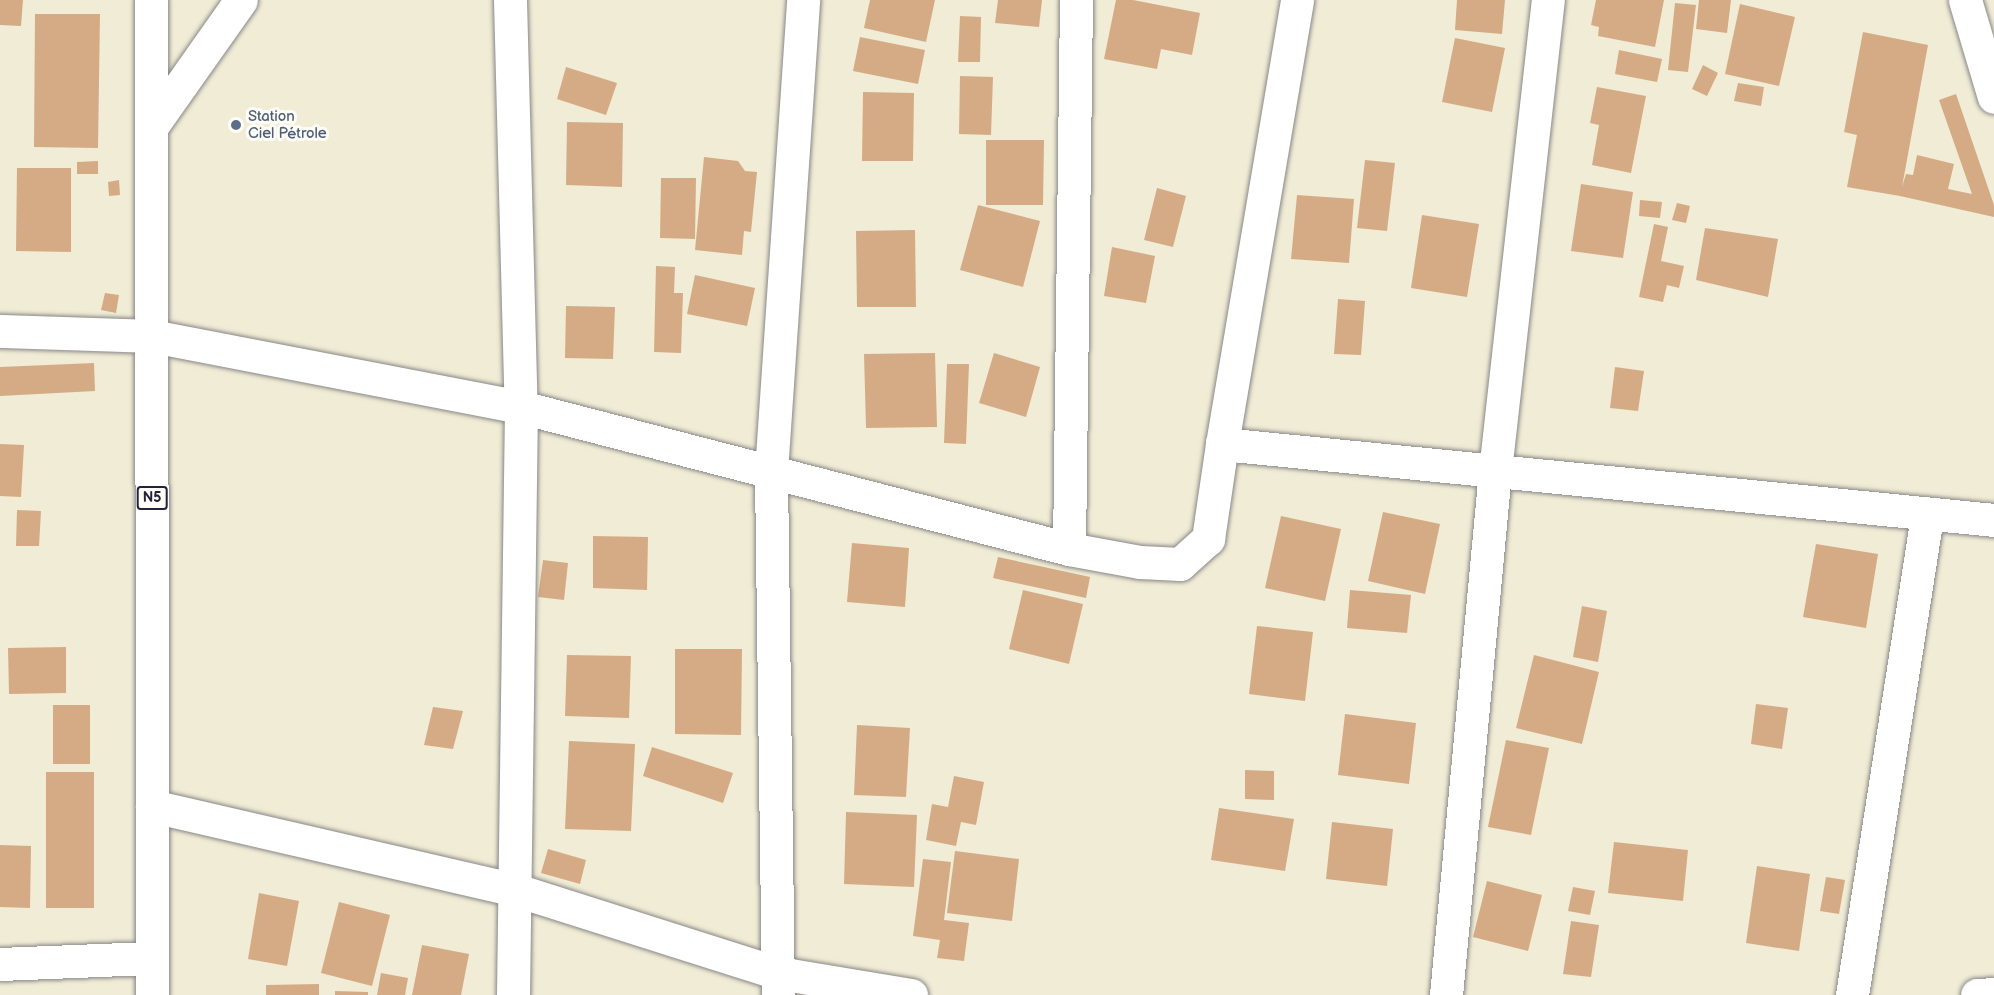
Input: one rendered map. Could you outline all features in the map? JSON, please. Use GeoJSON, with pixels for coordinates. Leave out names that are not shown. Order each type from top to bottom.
{"type":"FeatureCollection","features":[{"type":"Feature","properties":{"kind":"main road","name":"N5"},"geometry":{"type":"LineString","coordinates":[[151,0],[152,995]]}},
{"type":"Feature","properties":{"kind":"main road"},"geometry":{"type":"LineString","coordinates":[[152,126],[241,0]]}},
{"type":"Feature","properties":{"kind":"main road"},"geometry":{"type":"LineString","coordinates":[[510,0],[520,407],[513,995]]}},
{"type":"Feature","properties":{"kind":"main road"},"geometry":{"type":"LineString","coordinates":[[778,984],[771,472],[803,0]]}},
{"type":"Feature","properties":{"kind":"main road"},"geometry":{"type":"LineString","coordinates":[[1069,549],[1076,0]]}},
{"type":"Feature","properties":{"kind":"main road"},"geometry":{"type":"LineString","coordinates":[[0,331],[152,336],[520,407],[1069,549],[1140,562],[1180,564],[1208,539],[1297,0]]}},
{"type":"Feature","properties":{"kind":"main road"},"geometry":{"type":"LineString","coordinates":[[1446,995],[1495,471],[1548,0]]}},
{"type":"Feature","properties":{"kind":"main road"},"geometry":{"type":"LineString","coordinates":[[1961,1],[1994,97]]}},
{"type":"Feature","properties":{"kind":"main road"},"geometry":{"type":"LineString","coordinates":[[1222,444],[1994,520]]}},
{"type":"Feature","properties":{"kind":"main road"},"geometry":{"type":"LineString","coordinates":[[1852,995],[1927,514]]}},
{"type":"Feature","properties":{"kind":"main road"},"geometry":{"type":"LineString","coordinates":[[152,806],[516,890],[778,984],[911,995]]}},
{"type":"Feature","properties":{"kind":"main road"},"geometry":{"type":"LineString","coordinates":[[0,964],[151,958]]}},
{"type":"Feature","properties":{"kind":"main road"},"geometry":{"type":"LineString","coordinates":[[1977,995],[1994,994]]}},
{"type":"Feature","properties":{"kind":"building"},"geometry":{"type":"Polygon","coordinates":[[[0,0],[23,0],[21,26],[0,25],[0,0]]]}},
{"type":"Feature","properties":{"kind":"building"},"geometry":{"type":"Polygon","coordinates":[[[870,0],[935,0],[926,42],[864,28],[870,0]]]}},
{"type":"Feature","properties":{"kind":"building"},"geometry":{"type":"Polygon","coordinates":[[[998,0],[1042,0],[1039,27],[995,23],[998,0]]]}},
{"type":"Feature","properties":{"kind":"building"},"geometry":{"type":"Polygon","coordinates":[[[1116,0],[1133,0],[1200,13],[1192,55],[1161,49],[1157,69],[1104,59],[1116,0]]]}},
{"type":"Feature","properties":{"kind":"building"},"geometry":{"type":"Polygon","coordinates":[[[1457,0],[1505,0],[1502,34],[1455,30],[1457,0]]]}},
{"type":"Feature","properties":{"kind":"building"},"geometry":{"type":"Polygon","coordinates":[[[1596,0],[1664,0],[1655,47],[1598,36],[1599,27],[1591,25],[1596,0]]]}},
{"type":"Feature","properties":{"kind":"building"},"geometry":{"type":"Polygon","coordinates":[[[1699,0],[1731,0],[1727,33],[1696,29],[1699,0]]]}},
{"type":"Feature","properties":{"kind":"building"},"geometry":{"type":"Polygon","coordinates":[[[1675,3],[1696,5],[1688,72],[1668,70],[1675,3]]]}},
{"type":"Feature","properties":{"kind":"building"},"geometry":{"type":"Polygon","coordinates":[[[1740,4],[1795,17],[1779,86],[1725,74],[1740,4]]]}},
{"type":"Feature","properties":{"kind":"building"},"geometry":{"type":"Polygon","coordinates":[[[35,14],[100,14],[98,148],[34,147],[35,14]]]}},
{"type":"Feature","properties":{"kind":"building"},"geometry":{"type":"Polygon","coordinates":[[[960,16],[981,17],[980,62],[958,62],[960,16]]]}},
{"type":"Feature","properties":{"kind":"building"},"geometry":{"type":"Polygon","coordinates":[[[1863,32],[1928,45],[1902,187],[1906,174],[1913,175],[1917,155],[1954,164],[1948,189],[1972,194],[1939,100],[1956,94],[1994,205],[1994,217],[1847,187],[1857,135],[1844,132],[1863,32]]]}},
{"type":"Feature","properties":{"kind":"building"},"geometry":{"type":"Polygon","coordinates":[[[860,37],[925,50],[918,84],[853,71],[860,37]]]}},
{"type":"Feature","properties":{"kind":"building"},"geometry":{"type":"Polygon","coordinates":[[[1455,38],[1505,48],[1492,112],[1442,102],[1455,38]]]}},
{"type":"Feature","properties":{"kind":"building"},"geometry":{"type":"Polygon","coordinates":[[[1619,50],[1662,59],[1657,82],[1615,74],[1619,50]]]}},
{"type":"Feature","properties":{"kind":"building"},"geometry":{"type":"Polygon","coordinates":[[[1703,65],[1718,73],[1707,96],[1692,89],[1703,65]]]}},
{"type":"Feature","properties":{"kind":"building"},"geometry":{"type":"Polygon","coordinates":[[[566,67],[617,83],[606,115],[557,99],[566,67]]]}},
{"type":"Feature","properties":{"kind":"building"},"geometry":{"type":"Polygon","coordinates":[[[960,76],[993,77],[991,135],[959,134],[960,76]]]}},
{"type":"Feature","properties":{"kind":"building"},"geometry":{"type":"Polygon","coordinates":[[[1738,83],[1764,87],[1761,106],[1734,101],[1738,83]]]}},
{"type":"Feature","properties":{"kind":"building"},"geometry":{"type":"Polygon","coordinates":[[[1597,87],[1646,96],[1631,173],[1592,165],[1599,125],[1590,123],[1597,87]]]}},
{"type":"Feature","properties":{"kind":"building"},"geometry":{"type":"Polygon","coordinates":[[[863,92],[914,93],[913,161],[862,161],[863,92]]]}},
{"type":"Feature","properties":{"kind":"building"},"geometry":{"type":"Polygon","coordinates":[[[567,122],[623,123],[622,187],[566,185],[567,122]]]}},
{"type":"Feature","properties":{"kind":"building"},"geometry":{"type":"Polygon","coordinates":[[[986,140],[1044,140],[1043,205],[986,205],[986,140]]]}},
{"type":"Feature","properties":{"kind":"building"},"geometry":{"type":"Polygon","coordinates":[[[704,157],[738,161],[745,171],[757,172],[751,232],[744,231],[742,255],[695,250],[704,157]]]}},
{"type":"Feature","properties":{"kind":"building"},"geometry":{"type":"Polygon","coordinates":[[[1365,160],[1395,163],[1387,231],[1357,228],[1365,160]]]}},
{"type":"Feature","properties":{"kind":"building"},"geometry":{"type":"Polygon","coordinates":[[[98,161],[98,174],[77,174],[77,162],[98,161]]]}},
{"type":"Feature","properties":{"kind":"building"},"geometry":{"type":"Polygon","coordinates":[[[17,168],[71,168],[71,252],[16,251],[17,168]]]}},
{"type":"Feature","properties":{"kind":"building"},"geometry":{"type":"Polygon","coordinates":[[[661,178],[696,178],[695,239],[660,238],[661,178]]]}},
{"type":"Feature","properties":{"kind":"building"},"geometry":{"type":"Polygon","coordinates":[[[119,180],[120,195],[109,196],[108,182],[119,180]]]}},
{"type":"Feature","properties":{"kind":"building"},"geometry":{"type":"Polygon","coordinates":[[[1581,184],[1633,192],[1623,258],[1571,251],[1581,184]]]}},
{"type":"Feature","properties":{"kind":"building"},"geometry":{"type":"Polygon","coordinates":[[[1157,188],[1186,196],[1173,247],[1144,240],[1157,188]]]}},
{"type":"Feature","properties":{"kind":"building"},"geometry":{"type":"Polygon","coordinates":[[[1297,195],[1354,199],[1349,263],[1291,259],[1297,195]]]}},
{"type":"Feature","properties":{"kind":"building"},"geometry":{"type":"Polygon","coordinates":[[[1640,200],[1662,202],[1660,218],[1639,216],[1640,200]]]}},
{"type":"Feature","properties":{"kind":"building"},"geometry":{"type":"Polygon","coordinates":[[[1677,203],[1690,206],[1686,223],[1672,220],[1677,203]]]}},
{"type":"Feature","properties":{"kind":"building"},"geometry":{"type":"Polygon","coordinates":[[[978,205],[1040,221],[1023,287],[960,270],[978,205]]]}},
{"type":"Feature","properties":{"kind":"building"},"geometry":{"type":"Polygon","coordinates":[[[1422,215],[1479,224],[1467,297],[1411,288],[1422,215]]]}},
{"type":"Feature","properties":{"kind":"building"},"geometry":{"type":"Polygon","coordinates":[[[1654,224],[1668,227],[1661,261],[1684,266],[1679,288],[1667,285],[1663,302],[1639,297],[1654,224]]]}},
{"type":"Feature","properties":{"kind":"building"},"geometry":{"type":"Polygon","coordinates":[[[1705,228],[1778,239],[1768,297],[1696,280],[1705,228]]]}},
{"type":"Feature","properties":{"kind":"building"},"geometry":{"type":"Polygon","coordinates":[[[915,230],[916,307],[857,307],[856,231],[915,230]]]}},
{"type":"Feature","properties":{"kind":"building"},"geometry":{"type":"Polygon","coordinates":[[[1112,247],[1155,256],[1146,303],[1104,296],[1112,247]]]}},
{"type":"Feature","properties":{"kind":"building"},"geometry":{"type":"Polygon","coordinates":[[[656,266],[675,267],[674,293],[683,293],[681,353],[654,352],[656,266]]]}},
{"type":"Feature","properties":{"kind":"building"},"geometry":{"type":"Polygon","coordinates":[[[695,275],[755,288],[747,326],[687,314],[695,275]]]}},
{"type":"Feature","properties":{"kind":"building"},"geometry":{"type":"Polygon","coordinates":[[[105,293],[119,295],[116,313],[101,310],[105,293]]]}},
{"type":"Feature","properties":{"kind":"building"},"geometry":{"type":"Polygon","coordinates":[[[1338,299],[1365,301],[1361,355],[1334,354],[1338,299]]]}},
{"type":"Feature","properties":{"kind":"building"},"geometry":{"type":"Polygon","coordinates":[[[566,306],[615,307],[613,359],[565,358],[566,306]]]}},
{"type":"Feature","properties":{"kind":"building"},"geometry":{"type":"Polygon","coordinates":[[[935,353],[937,427],[866,428],[864,354],[935,353]]]}},
{"type":"Feature","properties":{"kind":"building"},"geometry":{"type":"Polygon","coordinates":[[[994,353],[1040,367],[1026,417],[979,403],[994,353]]]}},
{"type":"Feature","properties":{"kind":"building"},"geometry":{"type":"Polygon","coordinates":[[[94,363],[95,391],[0,396],[0,367],[94,363]]]}},
{"type":"Feature","properties":{"kind":"building"},"geometry":{"type":"Polygon","coordinates":[[[947,364],[969,364],[966,444],[944,443],[947,364]]]}},
{"type":"Feature","properties":{"kind":"building"},"geometry":{"type":"Polygon","coordinates":[[[1615,367],[1644,371],[1638,411],[1610,408],[1615,367]]]}},
{"type":"Feature","properties":{"kind":"building"},"geometry":{"type":"Polygon","coordinates":[[[0,444],[24,445],[21,497],[0,496],[0,444]]]}},
{"type":"Feature","properties":{"kind":"building"},"geometry":{"type":"Polygon","coordinates":[[[17,510],[41,511],[39,546],[16,546],[17,510]]]}},
{"type":"Feature","properties":{"kind":"building"},"geometry":{"type":"Polygon","coordinates":[[[1383,512],[1440,524],[1425,594],[1368,581],[1383,512]]]}},
{"type":"Feature","properties":{"kind":"building"},"geometry":{"type":"Polygon","coordinates":[[[1281,516],[1341,529],[1325,601],[1265,588],[1281,516]]]}},
{"type":"Feature","properties":{"kind":"building"},"geometry":{"type":"Polygon","coordinates":[[[593,536],[648,537],[647,590],[593,588],[593,536]]]}},
{"type":"Feature","properties":{"kind":"building"},"geometry":{"type":"Polygon","coordinates":[[[852,543],[909,548],[905,607],[847,602],[852,543]]]}},
{"type":"Feature","properties":{"kind":"building"},"geometry":{"type":"Polygon","coordinates":[[[1816,544],[1878,554],[1866,628],[1803,617],[1816,544]]]}},
{"type":"Feature","properties":{"kind":"building"},"geometry":{"type":"Polygon","coordinates":[[[998,557],[1090,577],[1086,598],[993,578],[998,557]]]}},
{"type":"Feature","properties":{"kind":"building"},"geometry":{"type":"Polygon","coordinates":[[[543,560],[568,563],[564,600],[538,597],[543,560]]]}},
{"type":"Feature","properties":{"kind":"building"},"geometry":{"type":"Polygon","coordinates":[[[1023,590],[1083,604],[1069,664],[1009,649],[1023,590]]]}},
{"type":"Feature","properties":{"kind":"building"},"geometry":{"type":"Polygon","coordinates":[[[1350,590],[1411,595],[1407,633],[1347,628],[1350,590]]]}},
{"type":"Feature","properties":{"kind":"building"},"geometry":{"type":"Polygon","coordinates":[[[1582,606],[1607,611],[1598,662],[1573,657],[1582,606]]]}},
{"type":"Feature","properties":{"kind":"building"},"geometry":{"type":"Polygon","coordinates":[[[1257,626],[1313,632],[1305,701],[1249,694],[1257,626]]]}},
{"type":"Feature","properties":{"kind":"building"},"geometry":{"type":"Polygon","coordinates":[[[66,647],[66,693],[9,694],[8,648],[66,647]]]}},
{"type":"Feature","properties":{"kind":"building"},"geometry":{"type":"Polygon","coordinates":[[[675,649],[742,649],[741,735],[675,734],[675,649]]]}},
{"type":"Feature","properties":{"kind":"building"},"geometry":{"type":"Polygon","coordinates":[[[567,655],[631,656],[629,718],[565,716],[567,655]]]}},
{"type":"Feature","properties":{"kind":"building"},"geometry":{"type":"Polygon","coordinates":[[[1534,655],[1599,672],[1582,744],[1516,728],[1534,655]]]}},
{"type":"Feature","properties":{"kind":"building"},"geometry":{"type":"Polygon","coordinates":[[[1756,704],[1788,708],[1782,749],[1751,744],[1756,704]]]}},
{"type":"Feature","properties":{"kind":"building"},"geometry":{"type":"Polygon","coordinates":[[[53,705],[90,705],[90,764],[53,764],[53,705]]]}},
{"type":"Feature","properties":{"kind":"building"},"geometry":{"type":"Polygon","coordinates":[[[433,707],[463,711],[453,749],[424,745],[433,707]]]}},
{"type":"Feature","properties":{"kind":"building"},"geometry":{"type":"Polygon","coordinates":[[[1345,714],[1416,723],[1409,784],[1338,775],[1345,714]]]}},
{"type":"Feature","properties":{"kind":"building"},"geometry":{"type":"Polygon","coordinates":[[[857,725],[910,728],[906,797],[854,795],[857,725]]]}},
{"type":"Feature","properties":{"kind":"building"},"geometry":{"type":"Polygon","coordinates":[[[1506,740],[1549,748],[1531,835],[1488,827],[1506,740]]]}},
{"type":"Feature","properties":{"kind":"building"},"geometry":{"type":"Polygon","coordinates":[[[569,741],[635,744],[631,831],[565,829],[569,741]]]}},
{"type":"Feature","properties":{"kind":"building"},"geometry":{"type":"Polygon","coordinates":[[[652,747],[733,773],[723,803],[643,776],[652,747]]]}},
{"type":"Feature","properties":{"kind":"building"},"geometry":{"type":"Polygon","coordinates":[[[1245,770],[1274,771],[1274,800],[1245,799],[1245,770]]]}},
{"type":"Feature","properties":{"kind":"building"},"geometry":{"type":"Polygon","coordinates":[[[46,772],[94,772],[94,908],[46,908],[46,772]]]}},
{"type":"Feature","properties":{"kind":"building"},"geometry":{"type":"Polygon","coordinates":[[[954,776],[984,782],[976,825],[961,822],[956,846],[926,840],[932,804],[948,807],[954,776]]]}},
{"type":"Feature","properties":{"kind":"building"},"geometry":{"type":"Polygon","coordinates":[[[1219,808],[1294,819],[1285,871],[1211,860],[1219,808]]]}},
{"type":"Feature","properties":{"kind":"building"},"geometry":{"type":"Polygon","coordinates":[[[846,812],[917,815],[914,887],[844,884],[846,812]]]}},
{"type":"Feature","properties":{"kind":"building"},"geometry":{"type":"Polygon","coordinates":[[[1332,822],[1393,829],[1387,886],[1326,879],[1332,822]]]}},
{"type":"Feature","properties":{"kind":"building"},"geometry":{"type":"Polygon","coordinates":[[[1614,842],[1688,850],[1683,901],[1608,893],[1614,842]]]}},
{"type":"Feature","properties":{"kind":"building"},"geometry":{"type":"Polygon","coordinates":[[[0,845],[31,846],[30,908],[0,907],[0,845]]]}},
{"type":"Feature","properties":{"kind":"building"},"geometry":{"type":"Polygon","coordinates":[[[548,849],[586,860],[580,884],[541,873],[548,849]]]}},
{"type":"Feature","properties":{"kind":"building"},"geometry":{"type":"Polygon","coordinates":[[[955,851],[1019,859],[1012,921],[947,913],[955,851]]]}},
{"type":"Feature","properties":{"kind":"building"},"geometry":{"type":"Polygon","coordinates":[[[923,859],[951,862],[944,920],[969,923],[964,961],[937,958],[940,940],[913,936],[923,859]]]}},
{"type":"Feature","properties":{"kind":"building"},"geometry":{"type":"Polygon","coordinates":[[[1757,866],[1810,874],[1799,951],[1746,943],[1757,866]]]}},
{"type":"Feature","properties":{"kind":"building"},"geometry":{"type":"Polygon","coordinates":[[[1826,877],[1845,880],[1839,914],[1820,911],[1826,877]]]}},
{"type":"Feature","properties":{"kind":"building"},"geometry":{"type":"Polygon","coordinates":[[[1487,881],[1542,895],[1528,951],[1473,937],[1487,881]]]}},
{"type":"Feature","properties":{"kind":"building"},"geometry":{"type":"Polygon","coordinates":[[[1573,887],[1595,891],[1590,915],[1568,911],[1573,887]]]}},
{"type":"Feature","properties":{"kind":"building"},"geometry":{"type":"Polygon","coordinates":[[[259,893],[299,901],[287,966],[248,959],[259,893]]]}},
{"type":"Feature","properties":{"kind":"building"},"geometry":{"type":"Polygon","coordinates":[[[339,902],[390,915],[372,986],[321,973],[339,902]]]}},
{"type":"Feature","properties":{"kind":"building"},"geometry":{"type":"Polygon","coordinates":[[[1571,921],[1599,925],[1591,977],[1563,974],[1571,921]]]}},
{"type":"Feature","properties":{"kind":"building"},"geometry":{"type":"Polygon","coordinates":[[[422,945],[469,954],[461,995],[412,995],[422,945]]]}},
{"type":"Feature","properties":{"kind":"building"},"geometry":{"type":"Polygon","coordinates":[[[381,973],[408,978],[405,995],[377,995],[381,973]]]}},
{"type":"Feature","properties":{"kind":"building"},"geometry":{"type":"Polygon","coordinates":[[[319,984],[319,995],[266,995],[266,985],[319,984]]]}},
{"type":"Feature","properties":{"kind":"building"},"geometry":{"type":"Polygon","coordinates":[[[335,991],[368,992],[368,995],[335,995],[335,991]]]}},
{"type":"Feature","properties":{"kind":"place","name":"Station Ciel Pétrole"},"geometry":{"type":"Point","coordinates":[236,125]}}]}
